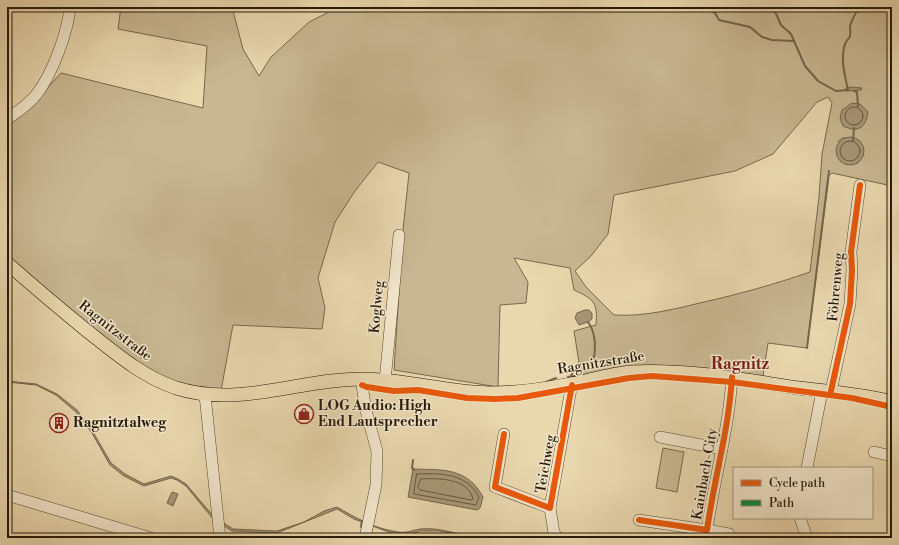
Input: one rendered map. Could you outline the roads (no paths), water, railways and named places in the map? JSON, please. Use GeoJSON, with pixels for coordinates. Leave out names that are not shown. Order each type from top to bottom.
{"type":"FeatureCollection","features":[{"type":"Feature","properties":{"kind":"main road","name":"Ragnitzstraße"},"geometry":{"type":"LineString","coordinates":[[7,263],[35,288],[141,373],[174,387],[204,395],[245,395],[315,384],[361,379],[448,390],[492,393],[518,392],[572,384],[628,372],[648,372],[732,377],[853,394],[892,402]]}},
{"type":"Feature","properties":{"kind":"street"},"geometry":{"type":"LineString","coordinates":[[7,119],[24,107],[36,95],[45,80],[61,45],[69,22],[70,7]]}},
{"type":"Feature","properties":{"kind":"street","name":"Föhrenweg"},"geometry":{"type":"LineString","coordinates":[[808,467],[850,304],[852,270],[851,252],[860,185]]}},
{"type":"Feature","properties":{"kind":"street","name":"Koglweg"},"geometry":{"type":"LineString","coordinates":[[385,381],[399,235]]}},
{"type":"Feature","properties":{"kind":"street","name":"Kainbach-City"},"geometry":{"type":"LineString","coordinates":[[707,530],[722,449],[732,377]]}},
{"type":"Feature","properties":{"kind":"street"},"geometry":{"type":"LineString","coordinates":[[361,379],[366,411],[377,451],[376,485],[365,535]]}},
{"type":"Feature","properties":{"kind":"street","name":"Teichweg"},"geometry":{"type":"LineString","coordinates":[[558,538],[554,533],[550,508],[572,384]]}},
{"type":"Feature","properties":{"kind":"street"},"geometry":{"type":"LineString","coordinates":[[204,395],[220,534]]}},
{"type":"Feature","properties":{"kind":"street","name":"Teichweg"},"geometry":{"type":"LineString","coordinates":[[504,434],[495,487],[550,508]]}},
{"type":"Feature","properties":{"kind":"street"},"geometry":{"type":"LineString","coordinates":[[660,437],[722,449]]}},
{"type":"Feature","properties":{"kind":"street"},"geometry":{"type":"LineString","coordinates":[[874,452],[892,456]]}},
{"type":"Feature","properties":{"kind":"street"},"geometry":{"type":"LineString","coordinates":[[7,495],[151,538]]}},
{"type":"Feature","properties":{"kind":"street"},"geometry":{"type":"LineString","coordinates":[[800,519],[807,538]]}},
{"type":"Feature","properties":{"kind":"street","name":"Kainbach-City"},"geometry":{"type":"LineString","coordinates":[[639,520],[729,534]]}},
{"type":"Feature","properties":{"kind":"water"},"geometry":{"type":"Polygon","coordinates":[[[846,88],[862,88],[861,90],[846,91],[846,88]]]}},
{"type":"Feature","properties":{"kind":"water"},"geometry":{"type":"Polygon","coordinates":[[[852,103],[860,104],[868,112],[865,122],[860,128],[857,129],[843,126],[840,118],[842,110],[852,103]]]}},
{"type":"Feature","properties":{"kind":"water"},"geometry":{"type":"Polygon","coordinates":[[[850,137],[860,141],[864,151],[860,161],[850,165],[840,161],[836,151],[840,141],[850,137]]]}},
{"type":"Feature","properties":{"kind":"water"},"geometry":{"type":"Polygon","coordinates":[[[589,310],[592,313],[592,319],[579,325],[575,318],[577,313],[589,310]]]}},
{"type":"Feature","properties":{"kind":"water"},"geometry":{"type":"Polygon","coordinates":[[[7,381],[36,384],[57,394],[77,410],[93,432],[111,463],[125,474],[144,484],[171,476],[178,479],[186,484],[214,517],[233,529],[277,531],[304,522],[324,511],[337,507],[364,522],[386,530],[404,532],[420,529],[434,529],[475,538],[439,531],[420,531],[408,535],[391,533],[354,519],[337,509],[277,533],[232,531],[214,520],[186,486],[177,480],[171,478],[144,486],[124,476],[110,465],[92,433],[76,412],[56,395],[36,385],[7,381]]]}},
{"type":"Feature","properties":{"kind":"water"},"geometry":{"type":"Polygon","coordinates":[[[413,469],[444,470],[461,475],[477,487],[483,497],[480,508],[477,510],[408,497],[413,469]]]}},
{"type":"Feature","properties":{"kind":"water"},"geometry":{"type":"Polygon","coordinates":[[[172,492],[178,494],[173,506],[167,503],[172,492]]]}},
{"type":"Feature","properties":{"kind":"waterway"},"geometry":{"type":"LineString","coordinates":[[706,7],[715,13],[719,20],[750,27],[762,37],[772,40],[793,41]]}},
{"type":"Feature","properties":{"kind":"waterway"},"geometry":{"type":"LineString","coordinates":[[773,7],[781,25],[791,34],[805,66],[818,81],[836,91],[848,90]]}},
{"type":"Feature","properties":{"kind":"waterway"},"geometry":{"type":"LineString","coordinates":[[848,90],[843,56],[845,43],[850,36],[850,26],[860,7]]}},
{"type":"Feature","properties":{"kind":"waterway"},"geometry":{"type":"LineString","coordinates":[[854,91],[857,92],[858,106]]}},
{"type":"Feature","properties":{"kind":"waterway"},"geometry":{"type":"LineString","coordinates":[[853,141],[854,128]]}},
{"type":"Feature","properties":{"kind":"waterway"},"geometry":{"type":"LineString","coordinates":[[807,348],[829,171]]}},
{"type":"Feature","properties":{"kind":"waterway"},"geometry":{"type":"LineString","coordinates":[[571,376],[574,370],[592,366],[595,343],[593,332],[588,322]]}},
{"type":"Feature","properties":{"kind":"waterway"},"geometry":{"type":"LineString","coordinates":[[568,377],[583,375]]}},
{"type":"Feature","properties":{"kind":"waterway"},"geometry":{"type":"LineString","coordinates":[[546,382],[556,378]]}},
{"type":"Feature","properties":{"kind":"waterway"},"geometry":{"type":"LineString","coordinates":[[413,460],[412,468],[414,470]]}},
{"type":"Feature","properties":{"kind":"waterway"},"geometry":{"type":"LineString","coordinates":[[361,527],[362,521]]}},
{"type":"Feature","properties":{"kind":"place","name":"LOG Audio: High End Lautsprecher"},"geometry":{"type":"Point","coordinates":[304,414]}},
{"type":"Feature","properties":{"kind":"place","name":"Ragnitztalweg"},"geometry":{"type":"Point","coordinates":[59,423]}},
{"type":"Feature","properties":{"kind":"district","name":"Ragnitz"},"geometry":{"type":"Point","coordinates":[740,364]}}]}
